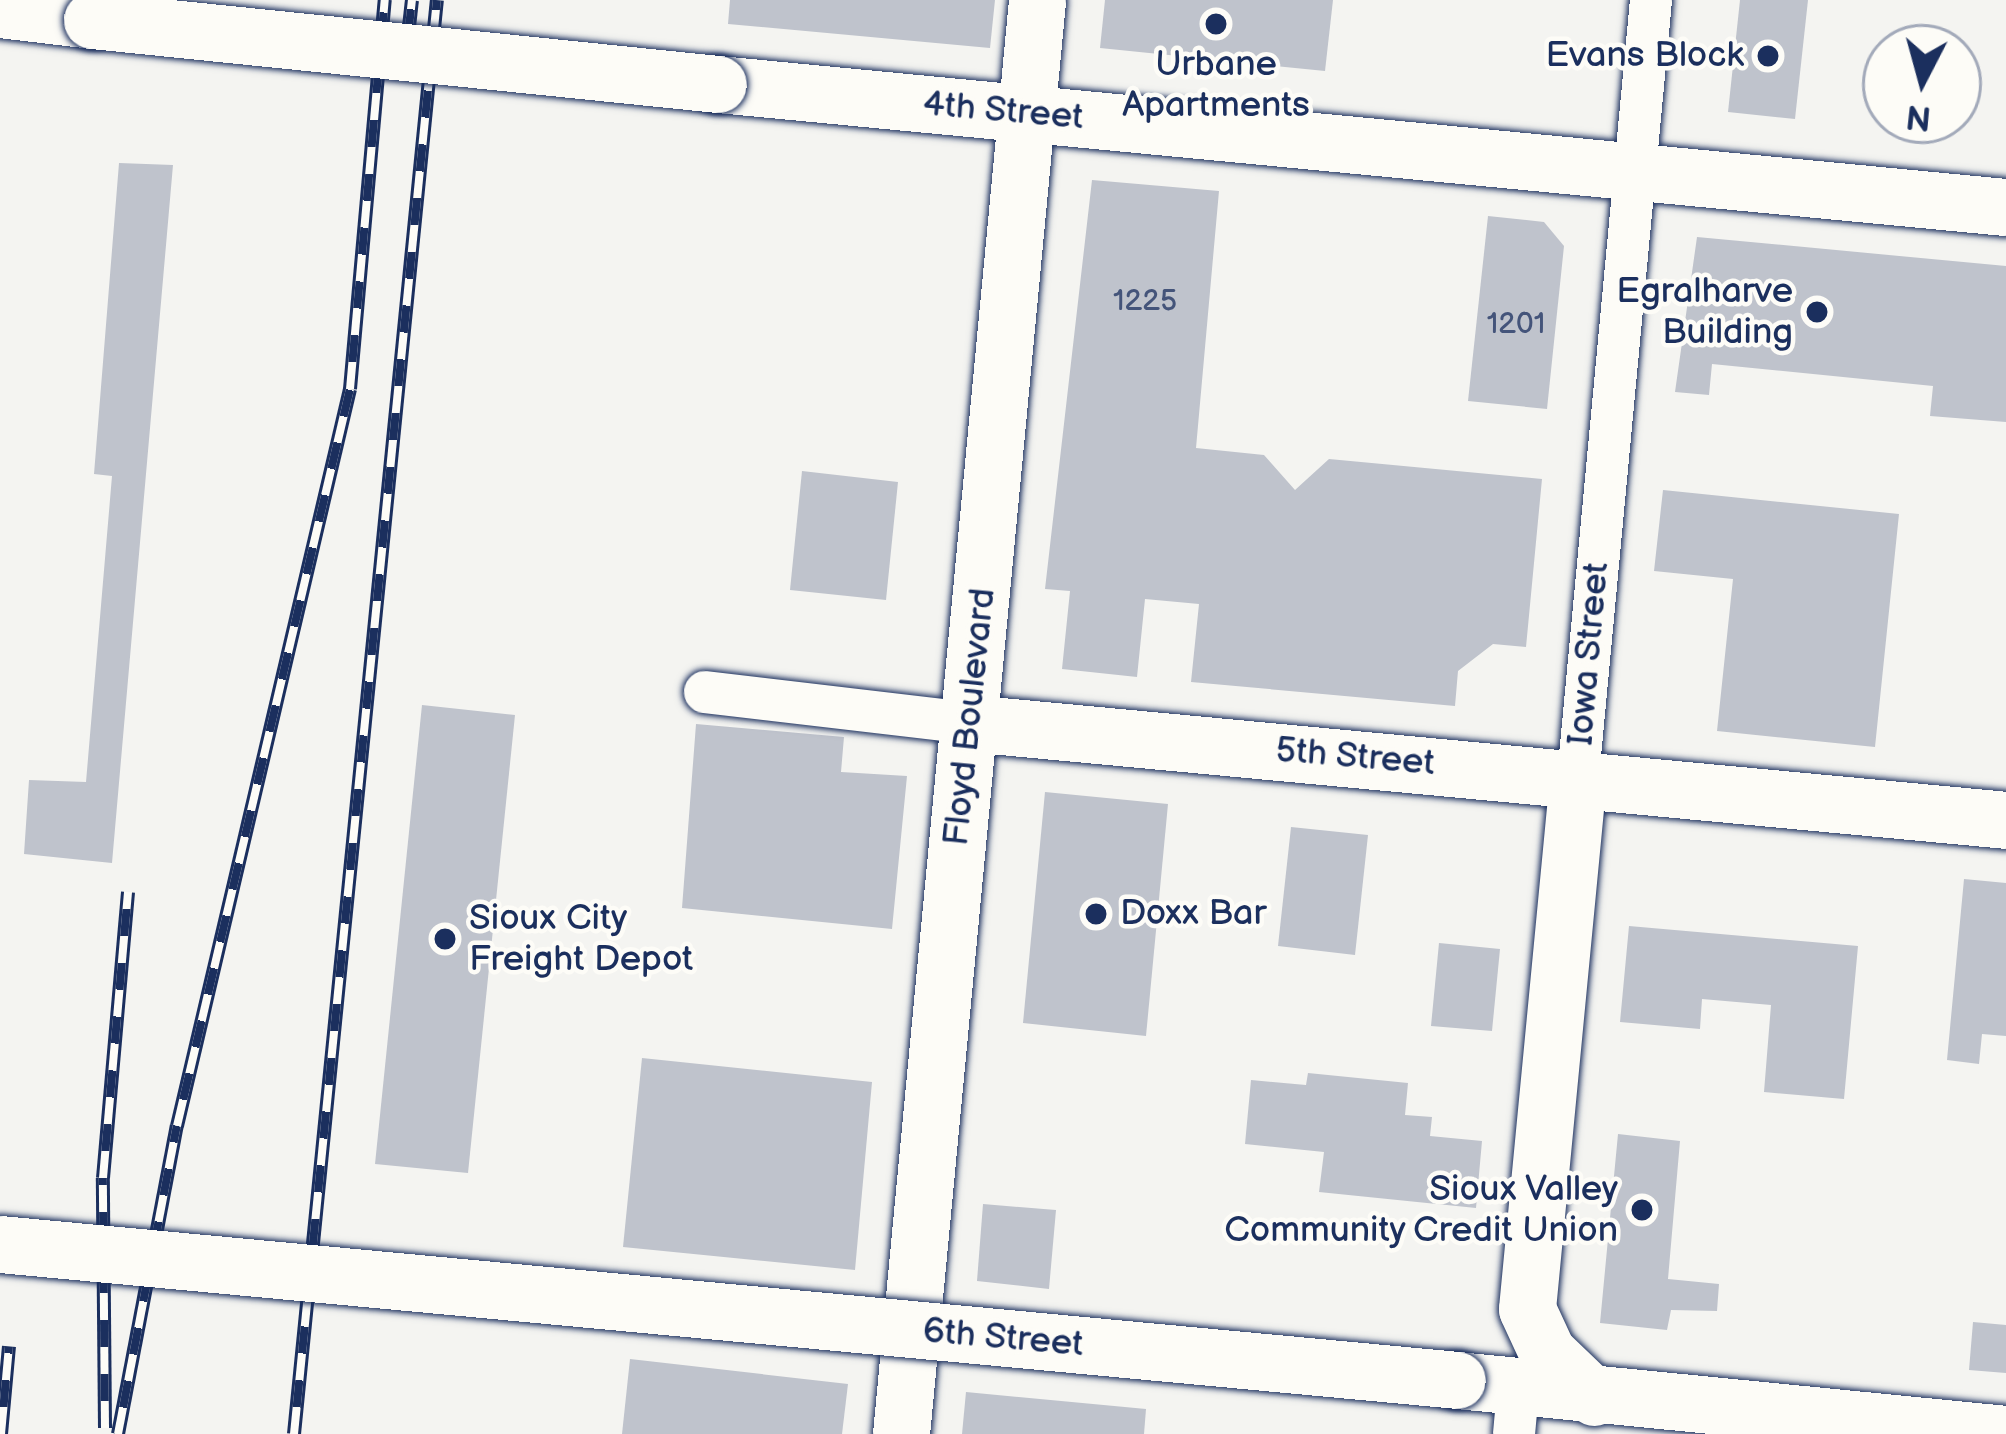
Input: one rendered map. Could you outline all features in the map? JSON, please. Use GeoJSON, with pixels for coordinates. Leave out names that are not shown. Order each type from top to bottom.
{"type":"FeatureCollection","features":[{"type":"Feature","properties":{"kind":"main road","name":"Floyd Boulevard"},"geometry":{"type":"LineString","coordinates":[[901,1434],[1037,0]]}},
{"type":"Feature","properties":{"kind":"main road","name":"4th Street"},"geometry":{"type":"LineString","coordinates":[[0,9],[940,106],[2006,207]]}},
{"type":"Feature","properties":{"kind":"main road","name":"5th Street"},"geometry":{"type":"LineString","coordinates":[[968,723],[1577,776],[2006,820]]}},
{"type":"Feature","properties":{"kind":"main road","name":"Iowa Street"},"geometry":{"type":"LineString","coordinates":[[1527,1309],[1577,776]]}},
{"type":"Feature","properties":{"kind":"main road","name":"6th Street"},"geometry":{"type":"LineString","coordinates":[[0,1244],[1457,1380],[1516,1412],[1594,1397],[2006,1433]]}},
{"type":"Feature","properties":{"kind":"main road"},"geometry":{"type":"LineString","coordinates":[[1457,1380],[1527,1309],[1547,1352],[1594,1397]]}},
{"type":"Feature","properties":{"kind":"street","name":"Iowa Street"},"geometry":{"type":"LineString","coordinates":[[1577,776],[1652,0]]}},
{"type":"Feature","properties":{"kind":"street","name":"5th Street"},"geometry":{"type":"LineString","coordinates":[[705,692],[968,723]]}},
{"type":"Feature","properties":{"kind":"building"},"geometry":{"type":"Polygon","coordinates":[[[730,0],[995,0],[990,48],[728,24],[730,0]]]}},
{"type":"Feature","properties":{"kind":"building","name":"Urbane Apartments"},"geometry":{"type":"Polygon","coordinates":[[[1105,0],[1333,0],[1325,71],[1100,48],[1105,0]]]}},
{"type":"Feature","properties":{"kind":"building","name":"Evans Block"},"geometry":{"type":"Polygon","coordinates":[[[1740,0],[1808,0],[1795,119],[1728,112],[1740,0]]]}},
{"type":"Feature","properties":{"kind":"building"},"geometry":{"type":"Polygon","coordinates":[[[119,163],[173,165],[112,863],[24,854],[29,780],[86,782],[112,476],[94,474],[119,163]]]}},
{"type":"Feature","properties":{"kind":"building"},"geometry":{"type":"Polygon","coordinates":[[[1092,180],[1219,191],[1196,448],[1264,455],[1295,490],[1329,459],[1542,479],[1526,647],[1493,644],[1458,671],[1455,706],[1191,682],[1199,604],[1145,599],[1137,677],[1062,669],[1070,591],[1045,589],[1092,180]]]}},
{"type":"Feature","properties":{"kind":"building"},"geometry":{"type":"Polygon","coordinates":[[[1488,216],[1544,222],[1564,246],[1547,409],[1468,401],[1488,216]]]}},
{"type":"Feature","properties":{"kind":"building"},"geometry":{"type":"Polygon","coordinates":[[[1697,237],[2006,266],[2006,422],[1930,416],[1933,386],[1712,364],[1709,395],[1675,392],[1697,237]]]}},
{"type":"Feature","properties":{"kind":"building"},"geometry":{"type":"Polygon","coordinates":[[[802,471],[898,482],[886,600],[790,590],[802,471]]]}},
{"type":"Feature","properties":{"kind":"building"},"geometry":{"type":"Polygon","coordinates":[[[1663,490],[1899,514],[1875,747],[1717,731],[1733,579],[1654,571],[1663,490]]]}},
{"type":"Feature","properties":{"kind":"building","name":"Sioux City Freight Depot"},"geometry":{"type":"Polygon","coordinates":[[[422,705],[515,715],[468,1173],[375,1164],[422,705]]]}},
{"type":"Feature","properties":{"kind":"building"},"geometry":{"type":"Polygon","coordinates":[[[696,724],[844,737],[841,772],[907,776],[892,929],[682,908],[696,724]]]}},
{"type":"Feature","properties":{"kind":"building","name":"Doxx Bar"},"geometry":{"type":"Polygon","coordinates":[[[1045,792],[1168,804],[1146,1036],[1023,1023],[1045,792]]]}},
{"type":"Feature","properties":{"kind":"building"},"geometry":{"type":"Polygon","coordinates":[[[1291,827],[1368,835],[1355,955],[1278,946],[1291,827]]]}},
{"type":"Feature","properties":{"kind":"building"},"geometry":{"type":"Polygon","coordinates":[[[1964,879],[2006,883],[2006,1036],[1982,1034],[1979,1064],[1947,1060],[1964,879]]]}},
{"type":"Feature","properties":{"kind":"building"},"geometry":{"type":"Polygon","coordinates":[[[1629,926],[1858,946],[1844,1099],[1764,1092],[1771,1005],[1702,999],[1700,1029],[1620,1022],[1629,926]]]}},
{"type":"Feature","properties":{"kind":"building"},"geometry":{"type":"Polygon","coordinates":[[[1439,943],[1500,949],[1492,1031],[1431,1026],[1439,943]]]}},
{"type":"Feature","properties":{"kind":"building"},"geometry":{"type":"Polygon","coordinates":[[[642,1058],[872,1082],[855,1270],[623,1247],[642,1058]]]}},
{"type":"Feature","properties":{"kind":"building"},"geometry":{"type":"Polygon","coordinates":[[[1308,1073],[1408,1083],[1405,1115],[1432,1117],[1430,1136],[1482,1141],[1476,1208],[1319,1192],[1324,1152],[1245,1144],[1251,1080],[1306,1085],[1308,1073]]]}},
{"type":"Feature","properties":{"kind":"building","name":"Sioux Valley Community Credit Union"},"geometry":{"type":"Polygon","coordinates":[[[1618,1134],[1680,1141],[1668,1279],[1719,1284],[1717,1311],[1671,1310],[1667,1330],[1600,1323],[1618,1134]]]}},
{"type":"Feature","properties":{"kind":"building"},"geometry":{"type":"Polygon","coordinates":[[[983,1204],[1056,1210],[1049,1289],[977,1281],[983,1204]]]}},
{"type":"Feature","properties":{"kind":"building"},"geometry":{"type":"Polygon","coordinates":[[[1973,1322],[2006,1325],[2006,1373],[1969,1370],[1973,1322]]]}},
{"type":"Feature","properties":{"kind":"building"},"geometry":{"type":"Polygon","coordinates":[[[630,1359],[848,1384],[842,1434],[622,1434],[630,1359]]]}},
{"type":"Feature","properties":{"kind":"building"},"geometry":{"type":"Polygon","coordinates":[[[966,1392],[1146,1409],[1144,1434],[962,1434],[966,1392]]]}},
{"type":"Feature","properties":{"kind":"railway"},"geometry":{"type":"LineString","coordinates":[[118,1434],[177,1126],[350,389],[385,0]]}},
{"type":"Feature","properties":{"kind":"railway"},"geometry":{"type":"LineString","coordinates":[[405,63],[412,0]]}},
{"type":"Feature","properties":{"kind":"railway"},"geometry":{"type":"LineString","coordinates":[[294,1434],[437,0]]}},
{"type":"Feature","properties":{"kind":"railway"},"geometry":{"type":"LineString","coordinates":[[105,1428],[103,1178],[128,892]]}},
{"type":"Feature","properties":{"kind":"railway"},"geometry":{"type":"LineString","coordinates":[[1,1434],[9,1346]]}},
{"type":"Feature","properties":{"kind":"place","name":"Urbane Apartments"},"geometry":{"type":"Point","coordinates":[1216,24]}},
{"type":"Feature","properties":{"kind":"place","name":"Evans Block"},"geometry":{"type":"Point","coordinates":[1768,56]}},
{"type":"Feature","properties":{"kind":"place","name":"Egralharve Building"},"geometry":{"type":"Point","coordinates":[1817,312]}},
{"type":"Feature","properties":{"kind":"place","name":"Doxx Bar"},"geometry":{"type":"Point","coordinates":[1096,914]}},
{"type":"Feature","properties":{"kind":"place","name":"Sioux City Freight Depot"},"geometry":{"type":"Point","coordinates":[445,939]}},
{"type":"Feature","properties":{"kind":"place","name":"Sioux Valley Community Credit Union"},"geometry":{"type":"Point","coordinates":[1642,1210]}}]}
